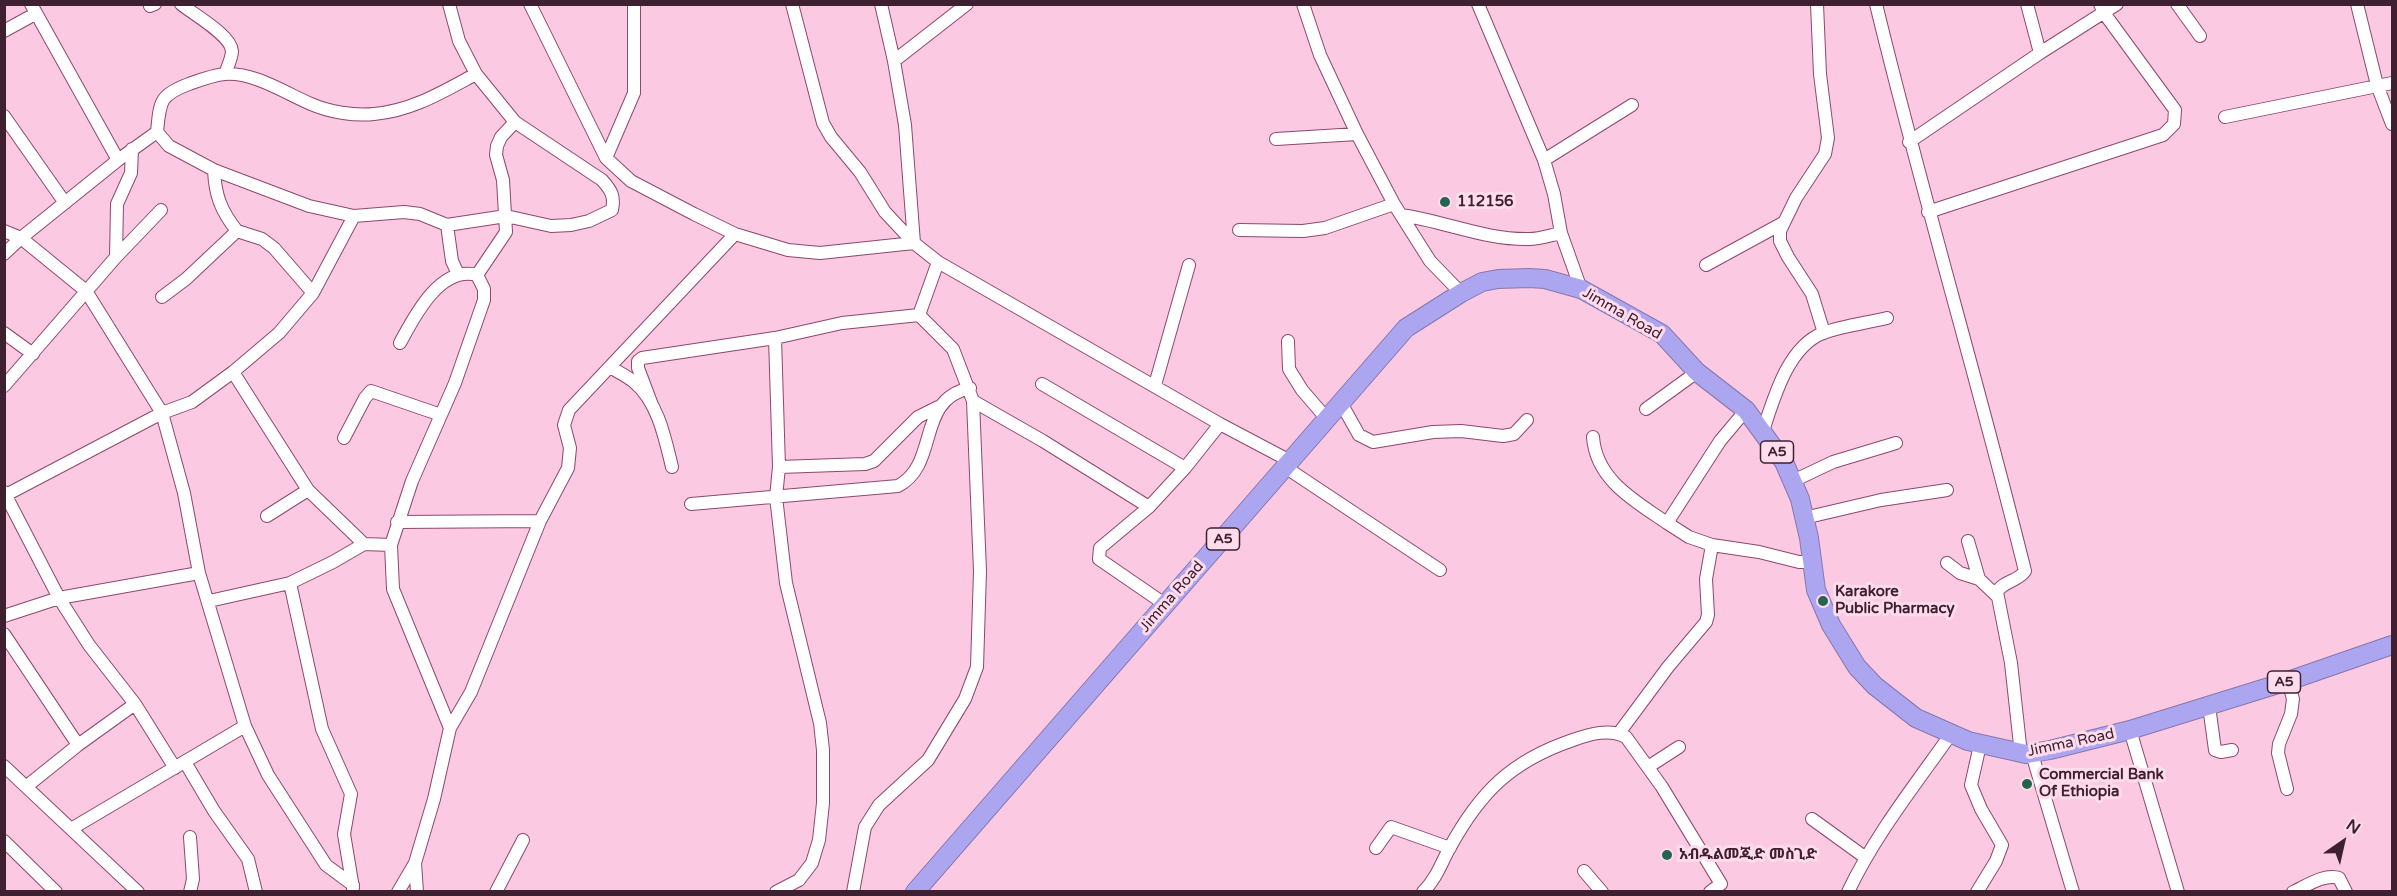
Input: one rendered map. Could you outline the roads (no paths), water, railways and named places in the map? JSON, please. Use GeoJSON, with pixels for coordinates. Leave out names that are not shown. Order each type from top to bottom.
{"type":"FeatureCollection","features":[{"type":"Feature","properties":{"kind":"highway","name":"Jimma Road"},"geometry":{"type":"LineString","coordinates":[[915,891],[1406,328],[1461,293],[1482,282],[1498,279],[1545,279],[1581,289],[1662,334],[1697,372],[1746,410],[1784,462],[1793,481],[1809,538],[1816,590],[1823,608],[1857,667],[1875,686],[1916,718],[1951,734],[1980,745],[2026,754],[2130,730],[2288,681],[2392,645]]}},
{"type":"Feature","properties":{"kind":"street"},"geometry":{"type":"LineString","coordinates":[[181,4],[222,35],[230,44],[232,52],[225,74]]}},
{"type":"Feature","properties":{"kind":"street"},"geometry":{"type":"LineString","coordinates":[[157,132],[169,146],[214,170],[309,206],[354,216],[404,212],[420,214],[447,225],[506,216],[551,226],[571,225],[612,210],[614,201],[611,190],[602,180],[515,122],[476,74],[459,41],[450,4]]}},
{"type":"Feature","properties":{"kind":"street"},"geometry":{"type":"LineString","coordinates":[[530,4],[606,158],[631,181],[735,234],[788,250],[820,253],[914,243]]}},
{"type":"Feature","properties":{"kind":"street"},"geometry":{"type":"LineString","coordinates":[[606,158],[634,93],[634,4]]}},
{"type":"Feature","properties":{"kind":"street"},"geometry":{"type":"LineString","coordinates":[[792,4],[823,123],[831,138],[860,172],[885,212],[914,243],[938,262],[1155,385],[1287,464],[1440,570]]}},
{"type":"Feature","properties":{"kind":"street"},"geometry":{"type":"LineString","coordinates":[[881,4],[894,61],[908,150],[914,243]]}},
{"type":"Feature","properties":{"kind":"street"},"geometry":{"type":"LineString","coordinates":[[894,61],[967,4]]}},
{"type":"Feature","properties":{"kind":"street"},"geometry":{"type":"LineString","coordinates":[[1303,4],[1320,55],[1357,134],[1394,204],[1430,261],[1461,293]]}},
{"type":"Feature","properties":{"kind":"street"},"geometry":{"type":"LineString","coordinates":[[1479,4],[1544,160],[1554,194],[1561,233],[1581,289]]}},
{"type":"Feature","properties":{"kind":"street"},"geometry":{"type":"LineString","coordinates":[[1817,4],[1828,138],[1825,154],[1783,223],[1780,241],[1812,294],[1824,333]]}},
{"type":"Feature","properties":{"kind":"street"},"geometry":{"type":"LineString","coordinates":[[1876,4],[1909,142],[1993,441],[2025,571],[2024,574],[1999,587],[1998,597],[2026,754],[2073,891]]}},
{"type":"Feature","properties":{"kind":"street"},"geometry":{"type":"LineString","coordinates":[[2027,4],[2040,53]]}},
{"type":"Feature","properties":{"kind":"street"},"geometry":{"type":"LineString","coordinates":[[1909,142],[2102,9],[2117,4]]}},
{"type":"Feature","properties":{"kind":"street"},"geometry":{"type":"LineString","coordinates":[[2177,4],[2200,36]]}},
{"type":"Feature","properties":{"kind":"street"},"geometry":{"type":"LineString","coordinates":[[2357,4],[2377,85],[2392,124]]}},
{"type":"Feature","properties":{"kind":"street"},"geometry":{"type":"LineString","coordinates":[[4,31],[33,9],[118,160]]}},
{"type":"Feature","properties":{"kind":"street"},"geometry":{"type":"LineString","coordinates":[[1928,212],[2163,135],[2174,123],[2175,110],[2102,9]]}},
{"type":"Feature","properties":{"kind":"street"},"geometry":{"type":"LineString","coordinates":[[4,254],[118,160],[157,132],[163,99],[172,90],[225,74],[257,80],[328,110],[373,114],[401,110],[429,99],[476,74]]}},
{"type":"Feature","properties":{"kind":"street"},"geometry":{"type":"LineString","coordinates":[[2225,117],[2392,83]]}},
{"type":"Feature","properties":{"kind":"street"},"geometry":{"type":"LineString","coordinates":[[1544,160],[1632,105]]}},
{"type":"Feature","properties":{"kind":"street"},"geometry":{"type":"LineString","coordinates":[[4,116],[65,203]]}},
{"type":"Feature","properties":{"kind":"street"},"geometry":{"type":"LineString","coordinates":[[477,275],[506,232],[503,180],[496,155],[501,138],[515,122]]}},
{"type":"Feature","properties":{"kind":"street"},"geometry":{"type":"LineString","coordinates":[[1276,139],[1357,134]]}},
{"type":"Feature","properties":{"kind":"street"},"geometry":{"type":"LineString","coordinates":[[116,257],[117,204],[130,173],[132,149]]}},
{"type":"Feature","properties":{"kind":"street"},"geometry":{"type":"LineString","coordinates":[[214,170],[216,197],[223,214],[237,231],[262,239],[274,248],[313,293]]}},
{"type":"Feature","properties":{"kind":"street"},"geometry":{"type":"LineString","coordinates":[[1239,230],[1303,231],[1325,228],[1394,204]]}},
{"type":"Feature","properties":{"kind":"street"},"geometry":{"type":"LineString","coordinates":[[4,386],[116,257],[161,210]]}},
{"type":"Feature","properties":{"kind":"street"},"geometry":{"type":"LineString","coordinates":[[1401,215],[1488,236],[1512,239],[1532,239],[1561,233]]}},
{"type":"Feature","properties":{"kind":"street"},"geometry":{"type":"LineString","coordinates":[[256,891],[248,859],[89,645],[59,598],[5,494],[162,413],[192,402],[233,372],[279,333],[313,293],[354,216]]}},
{"type":"Feature","properties":{"kind":"street"},"geometry":{"type":"LineString","coordinates":[[1706,265],[1783,223]]}},
{"type":"Feature","properties":{"kind":"street"},"geometry":{"type":"LineString","coordinates":[[447,225],[452,261],[458,274]]}},
{"type":"Feature","properties":{"kind":"street"},"geometry":{"type":"LineString","coordinates":[[4,231],[21,238],[86,291],[162,413],[184,493],[199,573],[245,726],[268,775],[326,865],[353,888]]}},
{"type":"Feature","properties":{"kind":"street"},"geometry":{"type":"LineString","coordinates":[[162,297],[186,279],[237,231]]}},
{"type":"Feature","properties":{"kind":"street"},"geometry":{"type":"LineString","coordinates":[[398,891],[415,863],[434,799],[450,728],[471,692],[540,521],[568,468],[571,456],[564,425],[569,410],[735,234]]}},
{"type":"Feature","properties":{"kind":"street"},"geometry":{"type":"LineString","coordinates":[[920,315],[938,262]]}},
{"type":"Feature","properties":{"kind":"street"},"geometry":{"type":"LineString","coordinates":[[1155,385],[1189,265]]}},
{"type":"Feature","properties":{"kind":"street"},"geometry":{"type":"LineString","coordinates":[[400,343],[427,298],[458,274],[477,275]]}},
{"type":"Feature","properties":{"kind":"street"},"geometry":{"type":"LineString","coordinates":[[450,728],[393,589],[391,545],[412,481],[455,383],[484,300],[484,289],[477,275]]}},
{"type":"Feature","properties":{"kind":"street"},"geometry":{"type":"LineString","coordinates":[[672,467],[638,368],[638,361],[642,358],[775,338],[842,323],[920,315]]}},
{"type":"Feature","properties":{"kind":"street"},"geometry":{"type":"LineString","coordinates":[[853,891],[865,827],[879,805],[928,760],[965,699],[977,667],[980,571],[973,401],[970,388],[953,349],[920,315]]}},
{"type":"Feature","properties":{"kind":"street"},"geometry":{"type":"LineString","coordinates":[[1762,434],[1780,382],[1803,346],[1824,333],[1887,318]]}},
{"type":"Feature","properties":{"kind":"street"},"geometry":{"type":"LineString","coordinates":[[4,333],[33,354]]}},
{"type":"Feature","properties":{"kind":"street"},"geometry":{"type":"LineString","coordinates":[[775,338],[779,467],[776,497],[786,583],[820,723],[823,750],[823,803],[819,840],[812,863],[799,880],[776,891]]}},
{"type":"Feature","properties":{"kind":"street"},"geometry":{"type":"LineString","coordinates":[[1288,341],[1290,369],[1302,390],[1327,418]]}},
{"type":"Feature","properties":{"kind":"street"},"geometry":{"type":"LineString","coordinates":[[610,366],[634,383],[652,405]]}},
{"type":"Feature","properties":{"kind":"street"},"geometry":{"type":"LineString","coordinates":[[233,372],[308,490],[364,544]]}},
{"type":"Feature","properties":{"kind":"street"},"geometry":{"type":"LineString","coordinates":[[1646,409],[1697,372]]}},
{"type":"Feature","properties":{"kind":"street"},"geometry":{"type":"LineString","coordinates":[[1042,384],[1185,468]]}},
{"type":"Feature","properties":{"kind":"street"},"geometry":{"type":"LineString","coordinates":[[779,467],[865,464],[874,461],[918,417],[938,407],[952,394],[970,388]]}},
{"type":"Feature","properties":{"kind":"street"},"geometry":{"type":"LineString","coordinates":[[344,438],[367,394],[371,392],[441,415]]}},
{"type":"Feature","properties":{"kind":"street"},"geometry":{"type":"LineString","coordinates":[[973,401],[1043,441],[1149,507]]}},
{"type":"Feature","properties":{"kind":"street"},"geometry":{"type":"LineString","coordinates":[[1341,403],[1359,435],[1374,442],[1433,432],[1461,431],[1503,436],[1514,434],[1527,420]]}},
{"type":"Feature","properties":{"kind":"street"},"geometry":{"type":"LineString","coordinates":[[691,504],[898,486],[907,481],[918,466],[938,407]]}},
{"type":"Feature","properties":{"kind":"street"},"geometry":{"type":"LineString","coordinates":[[1667,523],[1720,441],[1746,410]]}},
{"type":"Feature","properties":{"kind":"street"},"geometry":{"type":"LineString","coordinates":[[1166,605],[1099,559],[1100,548],[1149,507],[1185,468],[1220,424]]}},
{"type":"Feature","properties":{"kind":"street"},"geometry":{"type":"LineString","coordinates":[[1593,437],[1597,457],[1609,478],[1627,495],[1689,537],[1712,545],[1759,552],[1799,562],[1811,562]]}},
{"type":"Feature","properties":{"kind":"street"},"geometry":{"type":"LineString","coordinates":[[1793,481],[1833,462],[1896,443]]}},
{"type":"Feature","properties":{"kind":"street"},"geometry":{"type":"LineString","coordinates":[[267,516],[308,490]]}},
{"type":"Feature","properties":{"kind":"street"},"geometry":{"type":"LineString","coordinates":[[1804,518],[1881,500],[1947,490]]}},
{"type":"Feature","properties":{"kind":"street"},"geometry":{"type":"LineString","coordinates":[[397,522],[540,521]]}},
{"type":"Feature","properties":{"kind":"street"},"geometry":{"type":"LineString","coordinates":[[1968,541],[1979,579]]}},
{"type":"Feature","properties":{"kind":"street"},"geometry":{"type":"LineString","coordinates":[[209,601],[290,583],[364,544],[391,545]]}},
{"type":"Feature","properties":{"kind":"street"},"geometry":{"type":"LineString","coordinates":[[1619,733],[1668,667],[1706,622],[1708,615],[1706,579],[1712,545]]}},
{"type":"Feature","properties":{"kind":"street"},"geometry":{"type":"LineString","coordinates":[[1947,563],[1960,573],[1979,579],[1998,597]]}},
{"type":"Feature","properties":{"kind":"street"},"geometry":{"type":"LineString","coordinates":[[4,616],[59,598],[199,573]]}},
{"type":"Feature","properties":{"kind":"street"},"geometry":{"type":"LineString","coordinates":[[290,583],[322,729],[351,794],[344,834],[353,888]]}},
{"type":"Feature","properties":{"kind":"street"},"geometry":{"type":"LineString","coordinates":[[4,634],[78,745]]}},
{"type":"Feature","properties":{"kind":"street"},"geometry":{"type":"LineString","coordinates":[[2287,789],[2278,744],[2291,714],[2293,699],[2288,681]]}},
{"type":"Feature","properties":{"kind":"street"},"geometry":{"type":"LineString","coordinates":[[27,786],[78,745],[135,704]]}},
{"type":"Feature","properties":{"kind":"street"},"geometry":{"type":"LineString","coordinates":[[2210,706],[2215,750],[2221,752],[2232,750]]}},
{"type":"Feature","properties":{"kind":"street"},"geometry":{"type":"LineString","coordinates":[[71,829],[245,726]]}},
{"type":"Feature","properties":{"kind":"street"},"geometry":{"type":"LineString","coordinates":[[2130,730],[2178,891]]}},
{"type":"Feature","properties":{"kind":"street"},"geometry":{"type":"LineString","coordinates":[[1423,891],[1434,879],[1450,848],[1486,792],[1511,770],[1533,756],[1576,739],[1598,734],[1619,733],[1631,743],[1648,767],[1724,888],[1710,891]]}},
{"type":"Feature","properties":{"kind":"street"},"geometry":{"type":"LineString","coordinates":[[1848,891],[1898,808],[1951,734]]}},
{"type":"Feature","properties":{"kind":"street"},"geometry":{"type":"LineString","coordinates":[[1977,891],[1996,861],[2002,845],[1971,785],[1980,745]]}},
{"type":"Feature","properties":{"kind":"street"},"geometry":{"type":"LineString","coordinates":[[1648,767],[1679,747]]}},
{"type":"Feature","properties":{"kind":"street"},"geometry":{"type":"LineString","coordinates":[[7,771],[27,786],[138,891]]}},
{"type":"Feature","properties":{"kind":"street"},"geometry":{"type":"LineString","coordinates":[[1812,819],[1866,858]]}},
{"type":"Feature","properties":{"kind":"street"},"geometry":{"type":"LineString","coordinates":[[1376,848],[1391,827],[1450,848]]}},
{"type":"Feature","properties":{"kind":"street"},"geometry":{"type":"LineString","coordinates":[[190,837],[193,879],[190,891]]}},
{"type":"Feature","properties":{"kind":"street"},"geometry":{"type":"LineString","coordinates":[[496,891],[523,840]]}},
{"type":"Feature","properties":{"kind":"street"},"geometry":{"type":"LineString","coordinates":[[4,841],[57,891]]}},
{"type":"Feature","properties":{"kind":"street"},"geometry":{"type":"LineString","coordinates":[[415,863],[417,891]]}},
{"type":"Feature","properties":{"kind":"street"},"geometry":{"type":"LineString","coordinates":[[1584,871],[1602,891]]}},
{"type":"Feature","properties":{"kind":"street"},"geometry":{"type":"LineString","coordinates":[[2294,891],[2334,876],[2339,878],[2346,891]]}},
{"type":"Feature","properties":{"kind":"place","name":"112156"},"geometry":{"type":"Point","coordinates":[1445,202]}},
{"type":"Feature","properties":{"kind":"place","name":"Karakore Public Pharmacy"},"geometry":{"type":"Point","coordinates":[1823,601]}},
{"type":"Feature","properties":{"kind":"place","name":"Commercial Bank Of Ethiopia"},"geometry":{"type":"Point","coordinates":[2027,784]}},
{"type":"Feature","properties":{"kind":"place","name":"አብዱልመጂድ መስጊድ"},"geometry":{"type":"Point","coordinates":[1667,855]}}]}
